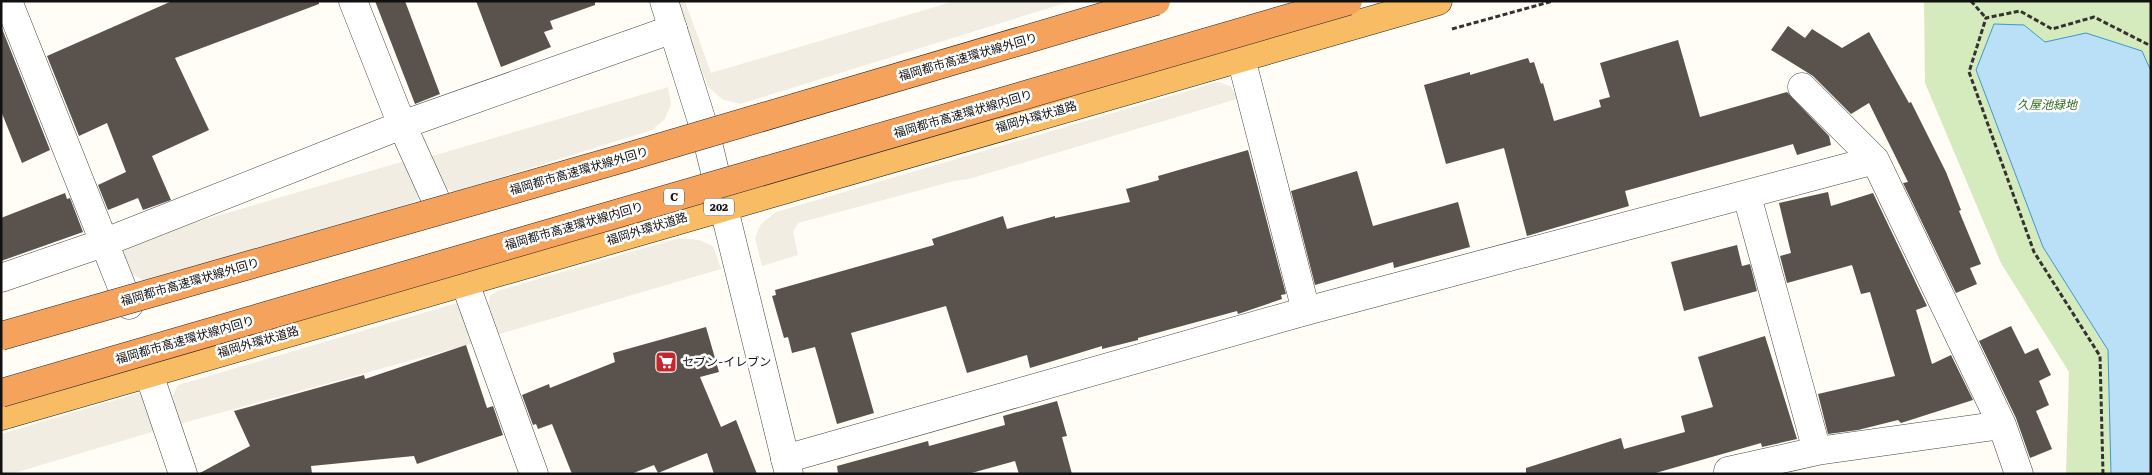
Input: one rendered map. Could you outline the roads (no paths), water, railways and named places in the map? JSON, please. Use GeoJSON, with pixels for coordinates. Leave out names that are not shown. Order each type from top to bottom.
{"type":"FeatureCollection","features":[{"type":"Feature","properties":{"kind":"highway"},"geometry":{"type":"LineString","coordinates":[[1,342],[1137,1]]}},
{"type":"Feature","properties":{"kind":"highway","name":"福岡都市高速環状線外回り"},"geometry":{"type":"LineString","coordinates":[[1,336],[634,155],[1156,1]]}},
{"type":"Feature","properties":{"kind":"highway","name":"福岡都市高速環状線内回り"},"geometry":{"type":"LineString","coordinates":[[1,393],[1348,1]]}},
{"type":"Feature","properties":{"kind":"highway","name":"福岡外環状道路"},"geometry":{"type":"LineString","coordinates":[[1,416],[1241,58],[1421,4]]}},
{"type":"Feature","properties":{"kind":"street"},"geometry":{"type":"LineString","coordinates":[[8,1],[129,305]]}},
{"type":"Feature","properties":{"kind":"street"},"geometry":{"type":"LineString","coordinates":[[352,1],[402,125],[440,209]]}},
{"type":"Feature","properties":{"kind":"street"},"geometry":{"type":"LineString","coordinates":[[664,1],[705,131],[787,466],[1306,311],[1747,196],[1875,160]]}},
{"type":"Feature","properties":{"kind":"street"},"geometry":{"type":"LineString","coordinates":[[1,278],[103,243],[402,125],[673,29]]}},
{"type":"Feature","properties":{"kind":"street"},"geometry":{"type":"LineString","coordinates":[[1241,58],[1306,311]]}},
{"type":"Feature","properties":{"kind":"street"},"geometry":{"type":"LineString","coordinates":[[1802,87],[1875,160],[2002,425],[2019,474]]}},
{"type":"Feature","properties":{"kind":"street"},"geometry":{"type":"LineString","coordinates":[[1747,196],[1817,451]]}},
{"type":"Feature","properties":{"kind":"street"},"geometry":{"type":"LineString","coordinates":[[465,283],[534,474]]}},
{"type":"Feature","properties":{"kind":"street"},"geometry":{"type":"LineString","coordinates":[[149,374],[183,474]]}},
{"type":"Feature","properties":{"kind":"street"},"geometry":{"type":"LineString","coordinates":[[1728,471],[1817,451],[2002,425]]}},
{"type":"Feature","properties":{"kind":"water"},"geometry":{"type":"Polygon","coordinates":[[[1994,24],[2024,25],[2045,42],[2086,33],[2142,51],[2151,71],[2151,474],[2111,474],[2108,350],[2043,247],[1976,70],[1994,24]]]}},
{"type":"Feature","properties":{"kind":"place","name":"セブン-イレブン"},"geometry":{"type":"Point","coordinates":[666,362]}},
{"type":"Feature","properties":{"kind":"park label","name":"久屋池緑地"},"geometry":{"type":"Point","coordinates":[2047,105]}}]}
